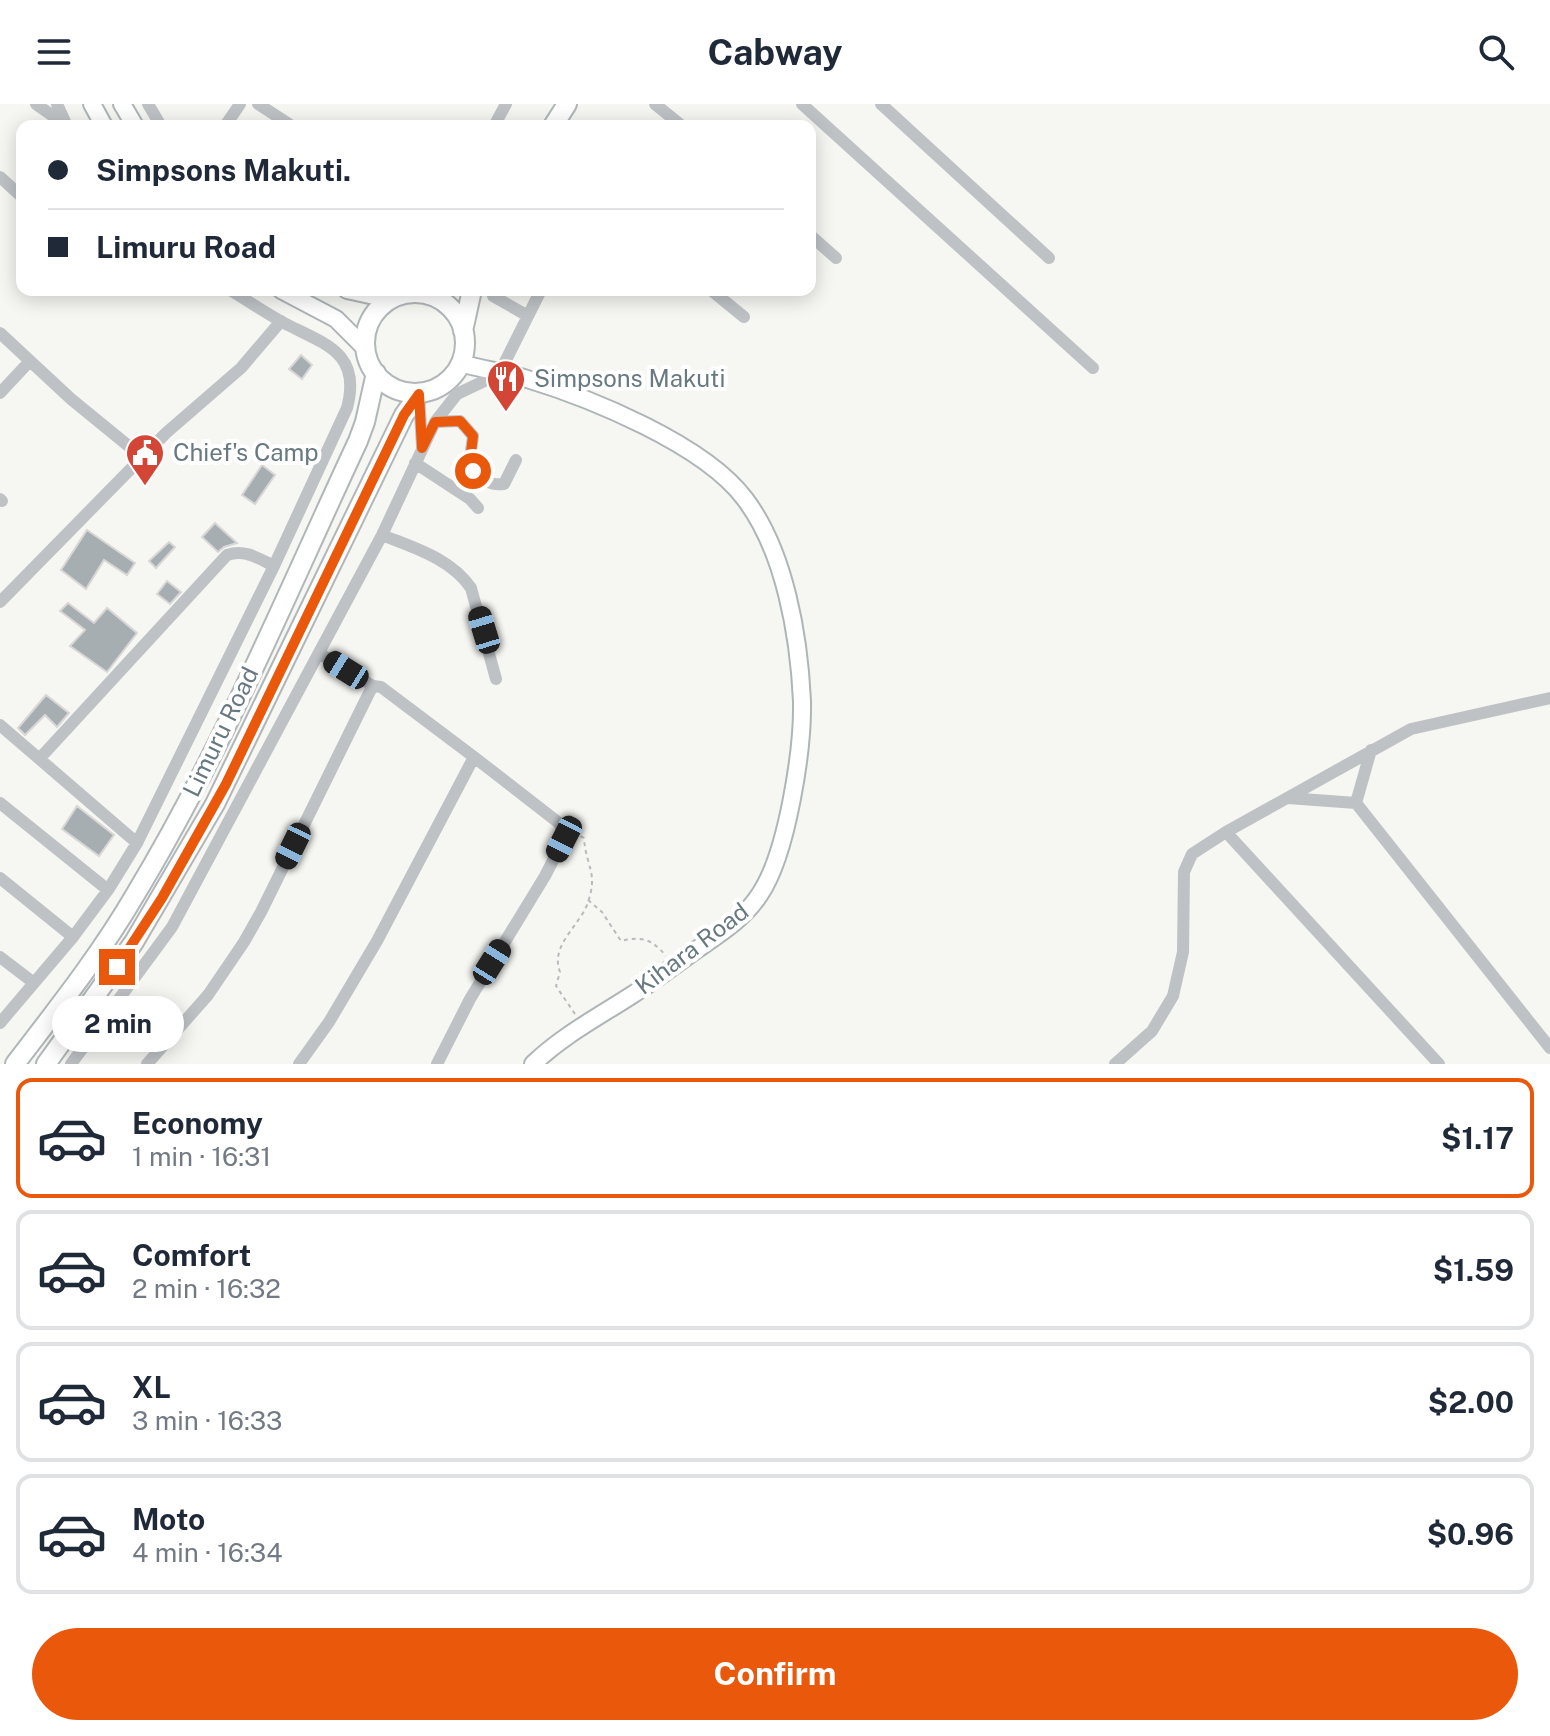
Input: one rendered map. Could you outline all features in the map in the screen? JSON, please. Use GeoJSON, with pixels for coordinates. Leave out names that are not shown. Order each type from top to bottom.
{"type":"FeatureCollection","features":[{"type":"Feature","properties":{"kind":"highway"},"geometry":{"type":"LineString","coordinates":[[397,296],[377,309],[366,330],[365,348],[376,373],[396,389],[419,394],[445,383],[460,363],[471,296]]}},
{"type":"Feature","properties":{"kind":"highway"},"geometry":{"type":"LineString","coordinates":[[431,296],[446,304],[463,331]]}},
{"type":"Feature","properties":{"kind":"highway","name":"Limuru Road"},"geometry":{"type":"LineString","coordinates":[[15,1064],[77,984],[135,896],[178,818],[232,712],[358,441],[376,373]]}},
{"type":"Feature","properties":{"kind":"highway","name":"Limuru Road"},"geometry":{"type":"LineString","coordinates":[[46,1064],[126,954],[191,847],[226,784],[404,415],[419,394]]}},
{"type":"Feature","properties":{"kind":"main road"},"geometry":{"type":"LineString","coordinates":[[292,296],[336,319],[365,348]]}},
{"type":"Feature","properties":{"kind":"main road"},"geometry":{"type":"LineString","coordinates":[[374,296],[388,299]]}},
{"type":"Feature","properties":{"kind":"main road","name":"Kihara Road"},"geometry":{"type":"LineString","coordinates":[[460,363],[524,378],[585,401],[662,435],[709,463],[746,499],[775,556],[798,645],[802,704],[799,760],[769,878],[754,902],[738,920],[582,1026],[533,1064]]}},
{"type":"Feature","properties":{"kind":"street"},"geometry":{"type":"LineString","coordinates":[[36,104],[53,116],[61,115]]}},
{"type":"Feature","properties":{"kind":"street"},"geometry":{"type":"LineString","coordinates":[[258,104],[283,120]]}},
{"type":"Feature","properties":{"kind":"street"},"geometry":{"type":"LineString","coordinates":[[655,104],[675,120]]}},
{"type":"Feature","properties":{"kind":"street"},"geometry":{"type":"LineString","coordinates":[[802,104],[1093,368]]}},
{"type":"Feature","properties":{"kind":"street"},"geometry":{"type":"LineString","coordinates":[[881,104],[1049,258]]}},
{"type":"Feature","properties":{"kind":"street"},"geometry":{"type":"LineString","coordinates":[[0,177],[16,192]]}},
{"type":"Feature","properties":{"kind":"street"},"geometry":{"type":"LineString","coordinates":[[816,240],[836,258]]}},
{"type":"Feature","properties":{"kind":"street"},"geometry":{"type":"LineString","coordinates":[[0,1023],[73,937],[108,890],[137,843],[274,566],[347,408],[351,393],[347,369],[336,350],[240,296]]}},
{"type":"Feature","properties":{"kind":"street"},"geometry":{"type":"LineString","coordinates":[[493,296],[528,316]]}},
{"type":"Feature","properties":{"kind":"street"},"geometry":{"type":"LineString","coordinates":[[71,1064],[172,927],[382,535],[435,422],[457,394],[499,374],[538,296]]}},
{"type":"Feature","properties":{"kind":"street"},"geometry":{"type":"LineString","coordinates":[[718,296],[744,317]]}},
{"type":"Feature","properties":{"kind":"street"},"geometry":{"type":"LineString","coordinates":[[0,602],[142,457],[241,368],[281,321]]}},
{"type":"Feature","properties":{"kind":"street"},"geometry":{"type":"LineString","coordinates":[[0,333],[29,362],[142,457]]}},
{"type":"Feature","properties":{"kind":"street"},"geometry":{"type":"LineString","coordinates":[[0,393],[29,362]]}},
{"type":"Feature","properties":{"kind":"street"},"geometry":{"type":"LineString","coordinates":[[419,394],[422,448]]}},
{"type":"Feature","properties":{"kind":"street"},"geometry":{"type":"LineString","coordinates":[[435,422],[460,421],[468,427],[473,436],[470,461],[473,471],[492,484],[504,484],[516,460]]}},
{"type":"Feature","properties":{"kind":"street"},"geometry":{"type":"LineString","coordinates":[[415,463],[470,499],[478,508]]}},
{"type":"Feature","properties":{"kind":"street"},"geometry":{"type":"LineString","coordinates":[[382,535],[435,557],[465,580],[471,588],[496,679]]}},
{"type":"Feature","properties":{"kind":"street"},"geometry":{"type":"LineString","coordinates":[[41,757],[227,555],[237,551],[247,553],[274,566]]}},
{"type":"Feature","properties":{"kind":"street"},"geometry":{"type":"LineString","coordinates":[[319,653],[406,704],[559,823],[564,833],[564,839],[545,876],[474,991],[437,1064]]}},
{"type":"Feature","properties":{"kind":"street"},"geometry":{"type":"LineString","coordinates":[[147,1064],[208,995],[244,942],[373,686]]}},
{"type":"Feature","properties":{"kind":"street"},"geometry":{"type":"LineString","coordinates":[[1115,1064],[1152,1031],[1173,996],[1183,952],[1183,893],[1187,862],[1192,854],[1411,729],[1550,698]]}},
{"type":"Feature","properties":{"kind":"street"},"geometry":{"type":"LineString","coordinates":[[0,725],[41,757],[137,843]]}},
{"type":"Feature","properties":{"kind":"street"},"geometry":{"type":"LineString","coordinates":[[1356,803],[1371,750]]}},
{"type":"Feature","properties":{"kind":"street"},"geometry":{"type":"LineString","coordinates":[[299,1064],[329,1022],[377,941],[474,757]]}},
{"type":"Feature","properties":{"kind":"street"},"geometry":{"type":"LineString","coordinates":[[1288,798],[1356,803],[1550,1048]]}},
{"type":"Feature","properties":{"kind":"street"},"geometry":{"type":"LineString","coordinates":[[0,803],[108,890]]}},
{"type":"Feature","properties":{"kind":"street"},"geometry":{"type":"LineString","coordinates":[[1226,832],[1439,1064]]}},
{"type":"Feature","properties":{"kind":"street"},"geometry":{"type":"LineString","coordinates":[[0,878],[73,937]]}},
{"type":"Feature","properties":{"kind":"street"},"geometry":{"type":"LineString","coordinates":[[0,957],[34,983]]}},
{"type":"Feature","properties":{"kind":"path"},"geometry":{"type":"LineString","coordinates":[[559,823],[584,838],[585,853],[594,877],[586,905],[561,948],[557,963],[560,972],[556,986],[582,1026]]}},
{"type":"Feature","properties":{"kind":"path"},"geometry":{"type":"LineString","coordinates":[[587,899],[602,912],[621,941],[646,938],[656,944],[674,965]]}},
{"type":"Feature","properties":{"kind":"building"},"geometry":{"type":"Polygon","coordinates":[[[301,355],[312,365],[302,379],[289,369],[301,355]]]}},
{"type":"Feature","properties":{"kind":"building"},"geometry":{"type":"Polygon","coordinates":[[[262,465],[275,475],[255,504],[242,495],[262,465]]]}},
{"type":"Feature","properties":{"kind":"building"},"geometry":{"type":"Polygon","coordinates":[[[215,523],[237,543],[218,552],[202,537],[215,523]]]}},
{"type":"Feature","properties":{"kind":"building"},"geometry":{"type":"Polygon","coordinates":[[[87,530],[135,563],[127,575],[104,560],[86,589],[61,570],[87,530]]]}},
{"type":"Feature","properties":{"kind":"building"},"geometry":{"type":"Polygon","coordinates":[[[169,542],[175,547],[156,568],[149,561],[169,542]]]}},
{"type":"Feature","properties":{"kind":"building"},"geometry":{"type":"Polygon","coordinates":[[[167,581],[181,592],[170,604],[157,594],[167,581]]]}},
{"type":"Feature","properties":{"kind":"building"},"geometry":{"type":"Polygon","coordinates":[[[68,603],[94,623],[107,608],[137,633],[107,672],[70,646],[85,630],[60,611],[68,603]]]}},
{"type":"Feature","properties":{"kind":"building"},"geometry":{"type":"Polygon","coordinates":[[[46,695],[69,713],[57,727],[45,715],[25,735],[18,728],[46,695]]]}},
{"type":"Feature","properties":{"kind":"building"},"geometry":{"type":"Polygon","coordinates":[[[77,806],[114,835],[99,856],[62,829],[77,806]]]}},
{"type":"Feature","properties":{"kind":"place","name":"Simpsons Makuti"},"geometry":{"type":"Point","coordinates":[506,413]}},
{"type":"Feature","properties":{"kind":"place","name":"Chief's Camp"},"geometry":{"type":"Point","coordinates":[145,487]}},
{"type":"Feature","properties":{"kind":"route"},"geometry":{"type":"LineString","coordinates":[[117,967],[162,898],[226,784],[404,415],[419,394],[422,448],[435,422],[460,421],[473,436],[470,461],[473,471]]}}]}
